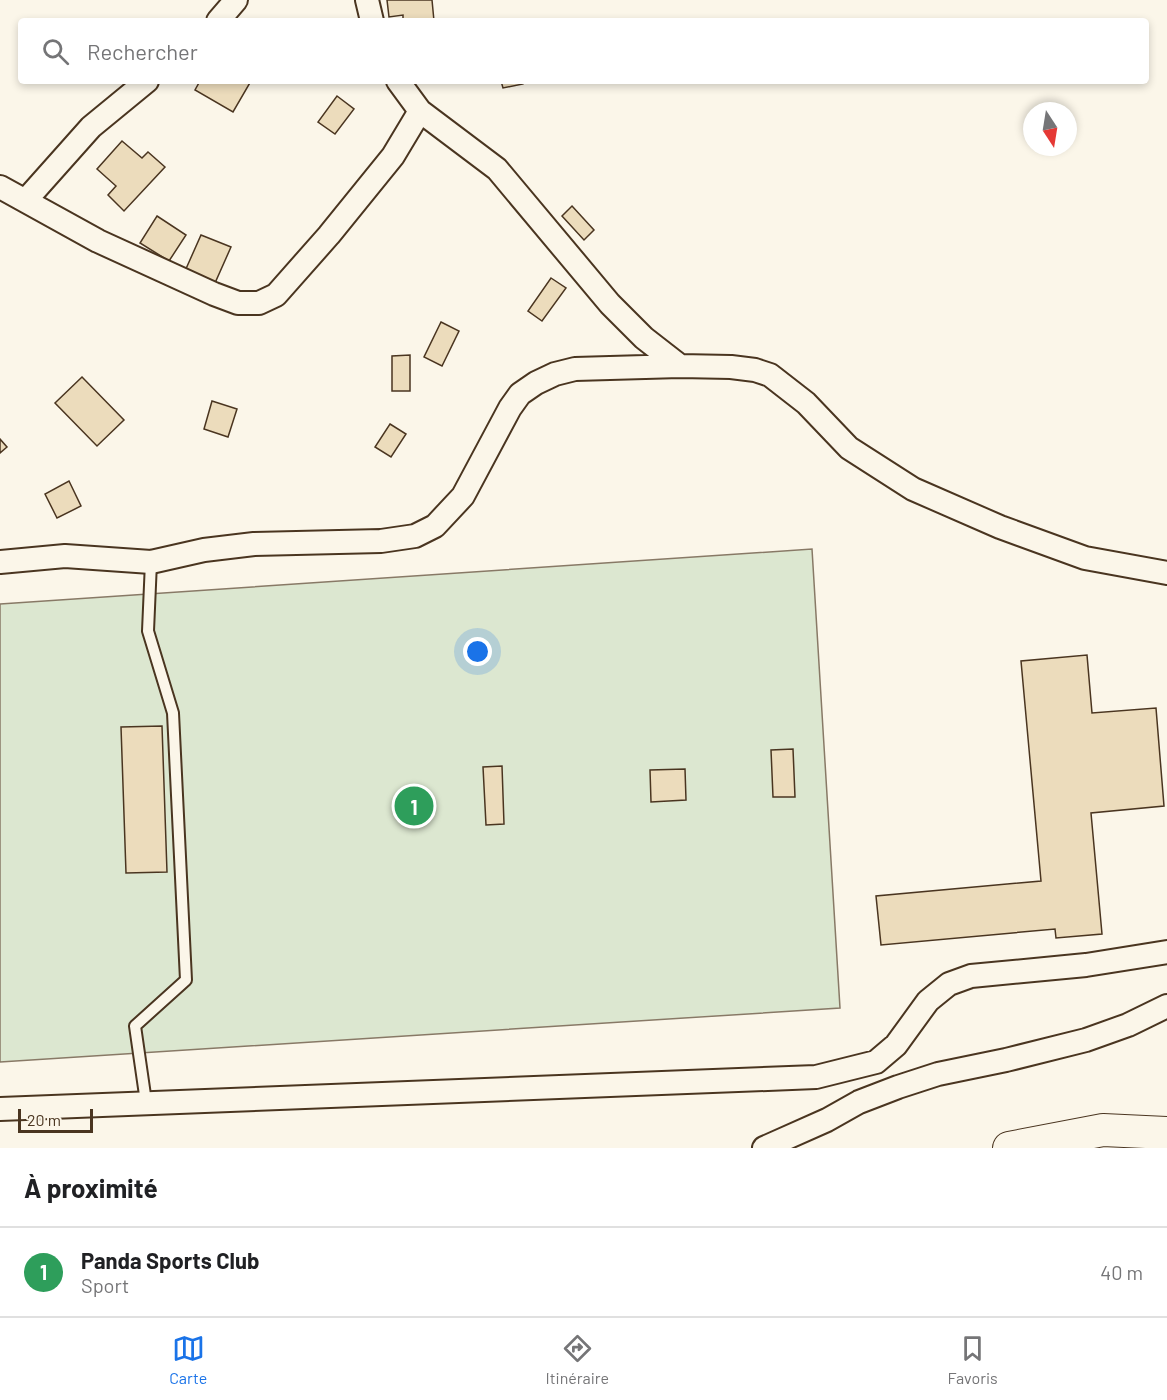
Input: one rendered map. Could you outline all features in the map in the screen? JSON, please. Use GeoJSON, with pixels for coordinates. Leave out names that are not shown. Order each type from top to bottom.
{"type":"FeatureCollection","features":[{"type":"Feature","properties":{"kind":"street"},"geometry":{"type":"LineString","coordinates":[[221,18],[236,0]]}},
{"type":"Feature","properties":{"kind":"street"},"geometry":{"type":"LineString","coordinates":[[367,0],[371,18]]}},
{"type":"Feature","properties":{"kind":"street"},"geometry":{"type":"LineString","coordinates":[[26,200],[91,127],[143,84]]}},
{"type":"Feature","properties":{"kind":"street"},"geometry":{"type":"LineString","coordinates":[[400,84],[420,111],[497,169],[610,304],[644,338],[680,366]]}},
{"type":"Feature","properties":{"kind":"street"},"geometry":{"type":"LineString","coordinates":[[0,187],[98,241],[214,294],[238,303],[259,303],[276,295],[329,235],[393,156],[420,111]]}},
{"type":"Feature","properties":{"kind":"street"},"geometry":{"type":"LineString","coordinates":[[0,562],[65,556],[151,562],[204,550],[254,544],[381,541],[416,536],[435,526],[463,496],[510,408],[520,394],[536,383],[555,374],[575,369],[680,366],[731,367],[755,370],[770,375],[806,403],[849,448],[913,489],[1000,527],[1085,558],[1167,573]]}},
{"type":"Feature","properties":{"kind":"street"},"geometry":{"type":"LineString","coordinates":[[0,1109],[816,1077],[876,1062],[896,1045],[928,1001],[949,984],[971,976],[1086,965],[1167,952]]}},
{"type":"Feature","properties":{"kind":"street"},"geometry":{"type":"LineString","coordinates":[[764,1148],[827,1120],[860,1102],[898,1087],[938,1074],[1086,1040],[1128,1026],[1166,1003]]}},
{"type":"Feature","properties":{"kind":"street"},"geometry":{"type":"LineString","coordinates":[[1008,1148],[1103,1130],[1167,1133]]}},
{"type":"Feature","properties":{"kind":"lane"},"geometry":{"type":"LineString","coordinates":[[146,1102],[135,1026],[186,980],[173,713],[148,631],[151,562]]}},
{"type":"Feature","properties":{"kind":"green space"},"geometry":{"type":"Polygon","coordinates":[[[812,549],[840,1008],[0,1062],[0,604],[812,549]]]}},
{"type":"Feature","properties":{"kind":"building"},"geometry":{"type":"Polygon","coordinates":[[[387,0],[432,0],[434,18],[403,18],[403,15],[389,17],[387,0]]]}},
{"type":"Feature","properties":{"kind":"building"},"geometry":{"type":"Polygon","coordinates":[[[198,84],[249,84],[233,112],[195,90],[198,84]]]}},
{"type":"Feature","properties":{"kind":"building"},"geometry":{"type":"Polygon","coordinates":[[[502,84],[523,84],[503,88],[502,84]]]}},
{"type":"Feature","properties":{"kind":"building"},"geometry":{"type":"Polygon","coordinates":[[[337,96],[354,109],[335,134],[318,122],[337,96]]]}},
{"type":"Feature","properties":{"kind":"building"},"geometry":{"type":"Polygon","coordinates":[[[122,141],[142,158],[148,152],[165,167],[124,211],[108,195],[116,186],[97,169],[122,141]]]}},
{"type":"Feature","properties":{"kind":"building"},"geometry":{"type":"Polygon","coordinates":[[[572,206],[594,230],[584,240],[562,216],[572,206]]]}},
{"type":"Feature","properties":{"kind":"building"},"geometry":{"type":"Polygon","coordinates":[[[157,216],[186,235],[169,261],[140,243],[157,216]]]}},
{"type":"Feature","properties":{"kind":"building"},"geometry":{"type":"Polygon","coordinates":[[[201,235],[231,247],[215,283],[185,271],[201,235]]]}},
{"type":"Feature","properties":{"kind":"building"},"geometry":{"type":"Polygon","coordinates":[[[551,278],[566,288],[542,321],[528,311],[551,278]]]}},
{"type":"Feature","properties":{"kind":"building"},"geometry":{"type":"Polygon","coordinates":[[[441,322],[459,331],[442,366],[424,357],[441,322]]]}},
{"type":"Feature","properties":{"kind":"building"},"geometry":{"type":"Polygon","coordinates":[[[410,355],[410,391],[392,391],[392,356],[410,355]]]}},
{"type":"Feature","properties":{"kind":"building"},"geometry":{"type":"Polygon","coordinates":[[[82,377],[124,420],[97,446],[55,403],[82,377]]]}},
{"type":"Feature","properties":{"kind":"building"},"geometry":{"type":"Polygon","coordinates":[[[212,401],[237,409],[228,437],[204,429],[212,401]]]}},
{"type":"Feature","properties":{"kind":"building"},"geometry":{"type":"Polygon","coordinates":[[[390,424],[406,434],[391,457],[375,447],[390,424]]]}},
{"type":"Feature","properties":{"kind":"building"},"geometry":{"type":"Polygon","coordinates":[[[0,439],[7,447],[0,453],[0,439]]]}},
{"type":"Feature","properties":{"kind":"building"},"geometry":{"type":"Polygon","coordinates":[[[69,481],[81,506],[57,518],[45,494],[69,481]]]}},
{"type":"Feature","properties":{"kind":"building"},"geometry":{"type":"Polygon","coordinates":[[[1087,655],[1092,713],[1156,708],[1164,806],[1091,813],[1102,934],[1056,938],[1055,929],[881,945],[876,896],[1041,881],[1021,661],[1087,655]]]}},
{"type":"Feature","properties":{"kind":"building"},"geometry":{"type":"Polygon","coordinates":[[[162,726],[167,872],[126,873],[121,727],[162,726]]]}},
{"type":"Feature","properties":{"kind":"building"},"geometry":{"type":"Polygon","coordinates":[[[793,749],[795,797],[773,797],[771,750],[793,749]]]}},
{"type":"Feature","properties":{"kind":"building"},"geometry":{"type":"Polygon","coordinates":[[[502,766],[504,824],[486,825],[483,767],[502,766]]]}},
{"type":"Feature","properties":{"kind":"building"},"geometry":{"type":"Polygon","coordinates":[[[685,769],[686,800],[651,802],[650,770],[685,769]]]}},
{"type":"Feature","properties":{"kind":"place","name":"Panda Sports Club"},"geometry":{"type":"Point","coordinates":[414,806]}}]}
